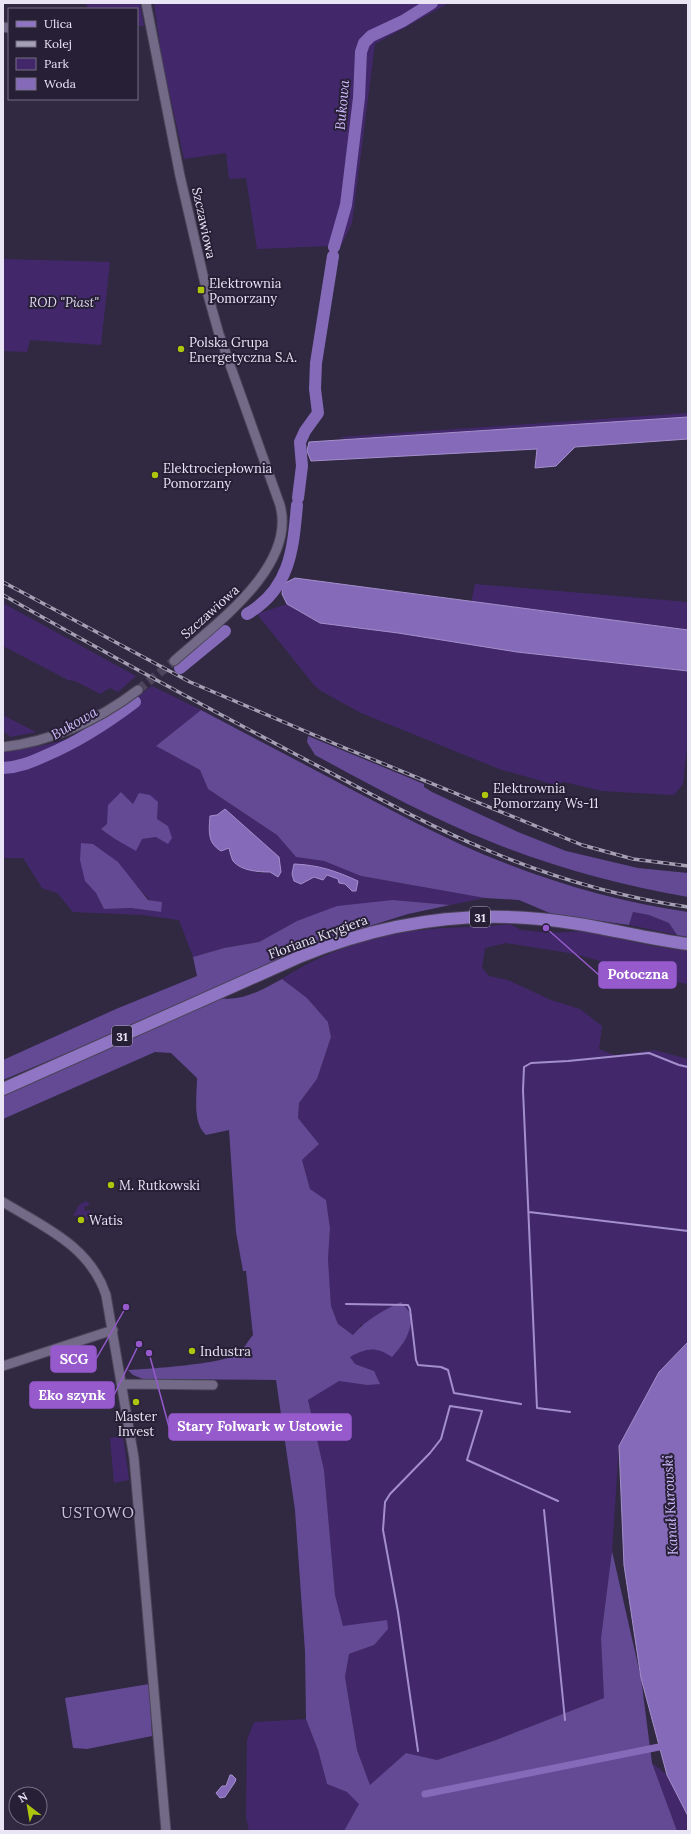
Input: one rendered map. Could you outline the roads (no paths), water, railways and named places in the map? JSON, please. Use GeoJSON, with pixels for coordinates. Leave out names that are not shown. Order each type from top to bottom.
{"type":"FeatureCollection","features":[{"type":"Feature","properties":{"kind":"main road","name":"Floriana Krygiera"},"geometry":{"type":"LineString","coordinates":[[3,1089],[278,966],[332,944],[377,930],[425,921],[471,917],[502,917],[555,921],[688,944]]}},
{"type":"Feature","properties":{"kind":"street","name":"Szczawiowa"},"geometry":{"type":"LineString","coordinates":[[146,3],[180,176],[206,288],[219,334],[280,505],[283,518],[281,533],[276,548],[267,567],[252,590],[237,607],[174,661]]}},
{"type":"Feature","properties":{"kind":"street"},"geometry":{"type":"LineString","coordinates":[[3,747],[42,740],[75,729],[105,713],[138,690]]}},
{"type":"Feature","properties":{"kind":"street"},"geometry":{"type":"LineString","coordinates":[[3,1202],[66,1241],[89,1262],[103,1285],[113,1330],[132,1445],[137,1487],[166,1831]]}},
{"type":"Feature","properties":{"kind":"street"},"geometry":{"type":"LineString","coordinates":[[3,1366],[113,1330]]}},
{"type":"Feature","properties":{"kind":"street"},"geometry":{"type":"LineString","coordinates":[[122,1384],[213,1385]]}},
{"type":"Feature","properties":{"kind":"water"},"geometry":{"type":"Polygon","coordinates":[[[688,417],[688,439],[575,447],[556,466],[535,468],[537,449],[311,461],[307,451],[309,442],[688,417]]]}},
{"type":"Feature","properties":{"kind":"water"},"geometry":{"type":"Polygon","coordinates":[[[295,578],[688,630],[688,671],[517,652],[398,633],[320,623],[287,604],[282,594],[283,586],[295,578]]]}},
{"type":"Feature","properties":{"kind":"water"},"geometry":{"type":"Polygon","coordinates":[[[225,809],[279,857],[281,872],[278,877],[270,872],[245,869],[233,861],[229,848],[221,851],[216,848],[210,836],[210,816],[217,815],[225,809]]]}},
{"type":"Feature","properties":{"kind":"water"},"geometry":{"type":"Polygon","coordinates":[[[294,864],[319,867],[350,877],[358,881],[356,891],[352,891],[345,884],[339,883],[338,879],[327,875],[323,880],[314,877],[301,884],[294,881],[292,874],[294,864]]]}},
{"type":"Feature","properties":{"kind":"water","name":"Kanał Kurowski"},"geometry":{"type":"Polygon","coordinates":[[[688,1342],[688,1816],[667,1775],[641,1678],[624,1565],[619,1446],[659,1372],[688,1342]]]}},
{"type":"Feature","properties":{"kind":"water"},"geometry":{"type":"Polygon","coordinates":[[[230,1775],[236,1779],[235,1782],[225,1797],[220,1798],[216,1793],[222,1786],[226,1786],[230,1775]]]}},
{"type":"Feature","properties":{"kind":"waterway","name":"Bukowa"},"geometry":{"type":"LineString","coordinates":[[334,247],[346,205],[359,98],[361,52],[364,43],[371,36],[403,21],[432,3]]}},
{"type":"Feature","properties":{"kind":"waterway","name":"Bukowa"},"geometry":{"type":"LineString","coordinates":[[298,498],[302,466],[300,442],[305,431],[318,413],[315,389],[316,363],[333,256]]}},
{"type":"Feature","properties":{"kind":"waterway","name":"Bukowa"},"geometry":{"type":"LineString","coordinates":[[247,614],[261,604],[272,593],[281,580],[287,567],[294,538],[297,505]]}},
{"type":"Feature","properties":{"kind":"waterway"},"geometry":{"type":"LineString","coordinates":[[278,584],[291,590]]}},
{"type":"Feature","properties":{"kind":"waterway","name":"Bukowa"},"geometry":{"type":"LineString","coordinates":[[180,668],[225,631]]}},
{"type":"Feature","properties":{"kind":"waterway","name":"Bukowa"},"geometry":{"type":"LineString","coordinates":[[3,768],[15,767],[31,762],[59,750],[103,725],[135,702]]}},
{"type":"Feature","properties":{"kind":"waterway"},"geometry":{"type":"LineString","coordinates":[[570,1412],[537,1408],[523,1090],[524,1067],[531,1063],[649,1053],[688,1067]]}},
{"type":"Feature","properties":{"kind":"waterway"},"geometry":{"type":"LineString","coordinates":[[529,1212],[688,1231]]}},
{"type":"Feature","properties":{"kind":"waterway"},"geometry":{"type":"LineString","coordinates":[[346,1304],[408,1305],[410,1309],[416,1360],[418,1365],[441,1367],[448,1370],[454,1393],[521,1404]]}},
{"type":"Feature","properties":{"kind":"waterway"},"geometry":{"type":"LineString","coordinates":[[418,1751],[398,1612],[383,1530],[385,1502],[390,1494],[430,1453],[441,1439],[450,1406],[482,1411],[467,1460],[558,1501]]}},
{"type":"Feature","properties":{"kind":"waterway"},"geometry":{"type":"LineString","coordinates":[[544,1510],[565,1720]]}},
{"type":"Feature","properties":{"kind":"waterway"},"geometry":{"type":"LineString","coordinates":[[425,1794],[659,1747],[667,1743]]}},
{"type":"Feature","properties":{"kind":"tunnel"},"geometry":{"type":"LineString","coordinates":[[138,690],[174,661]]}},
{"type":"Feature","properties":{"kind":"railway"},"geometry":{"type":"LineString","coordinates":[[3,582],[190,682],[340,746],[582,845],[633,859],[688,866]]}},
{"type":"Feature","properties":{"kind":"railway"},"geometry":{"type":"LineString","coordinates":[[3,595],[223,716],[391,805],[463,840],[511,860],[586,885],[636,898],[688,907]]}},
{"type":"Feature","properties":{"kind":"place","name":"Elektrownia Pomorzany"},"geometry":{"type":"Point","coordinates":[201,290]}},
{"type":"Feature","properties":{"kind":"place","name":"Polska Grupa Energetyczna S.A."},"geometry":{"type":"Point","coordinates":[181,349]}},
{"type":"Feature","properties":{"kind":"place","name":"Elektrociepłownia Pomorzany"},"geometry":{"type":"Point","coordinates":[155,475]}},
{"type":"Feature","properties":{"kind":"place","name":"Elektrownia Pomorzany Ws-11"},"geometry":{"type":"Point","coordinates":[485,795]}},
{"type":"Feature","properties":{"kind":"place","name":"Potoczna"},"geometry":{"type":"Point","coordinates":[546,928]}},
{"type":"Feature","properties":{"kind":"place","name":"M. Rutkowski"},"geometry":{"type":"Point","coordinates":[111,1185]}},
{"type":"Feature","properties":{"kind":"place","name":"Watis"},"geometry":{"type":"Point","coordinates":[81,1220]}},
{"type":"Feature","properties":{"kind":"place","name":"SCG"},"geometry":{"type":"Point","coordinates":[126,1307]}},
{"type":"Feature","properties":{"kind":"place","name":"Eko szynk"},"geometry":{"type":"Point","coordinates":[139,1344]}},
{"type":"Feature","properties":{"kind":"place","name":"Industra"},"geometry":{"type":"Point","coordinates":[192,1351]}},
{"type":"Feature","properties":{"kind":"place","name":"Stary Folwark w Ustowie"},"geometry":{"type":"Point","coordinates":[149,1353]}},
{"type":"Feature","properties":{"kind":"place","name":"Master Invest"},"geometry":{"type":"Point","coordinates":[136,1402]}},
{"type":"Feature","properties":{"kind":"district","name":"USTOWO"},"geometry":{"type":"Point","coordinates":[98,1512]}},
{"type":"Feature","properties":{"kind":"park label","name":"ROD \"Piast\""},"geometry":{"type":"Point","coordinates":[64,302]}}]}
